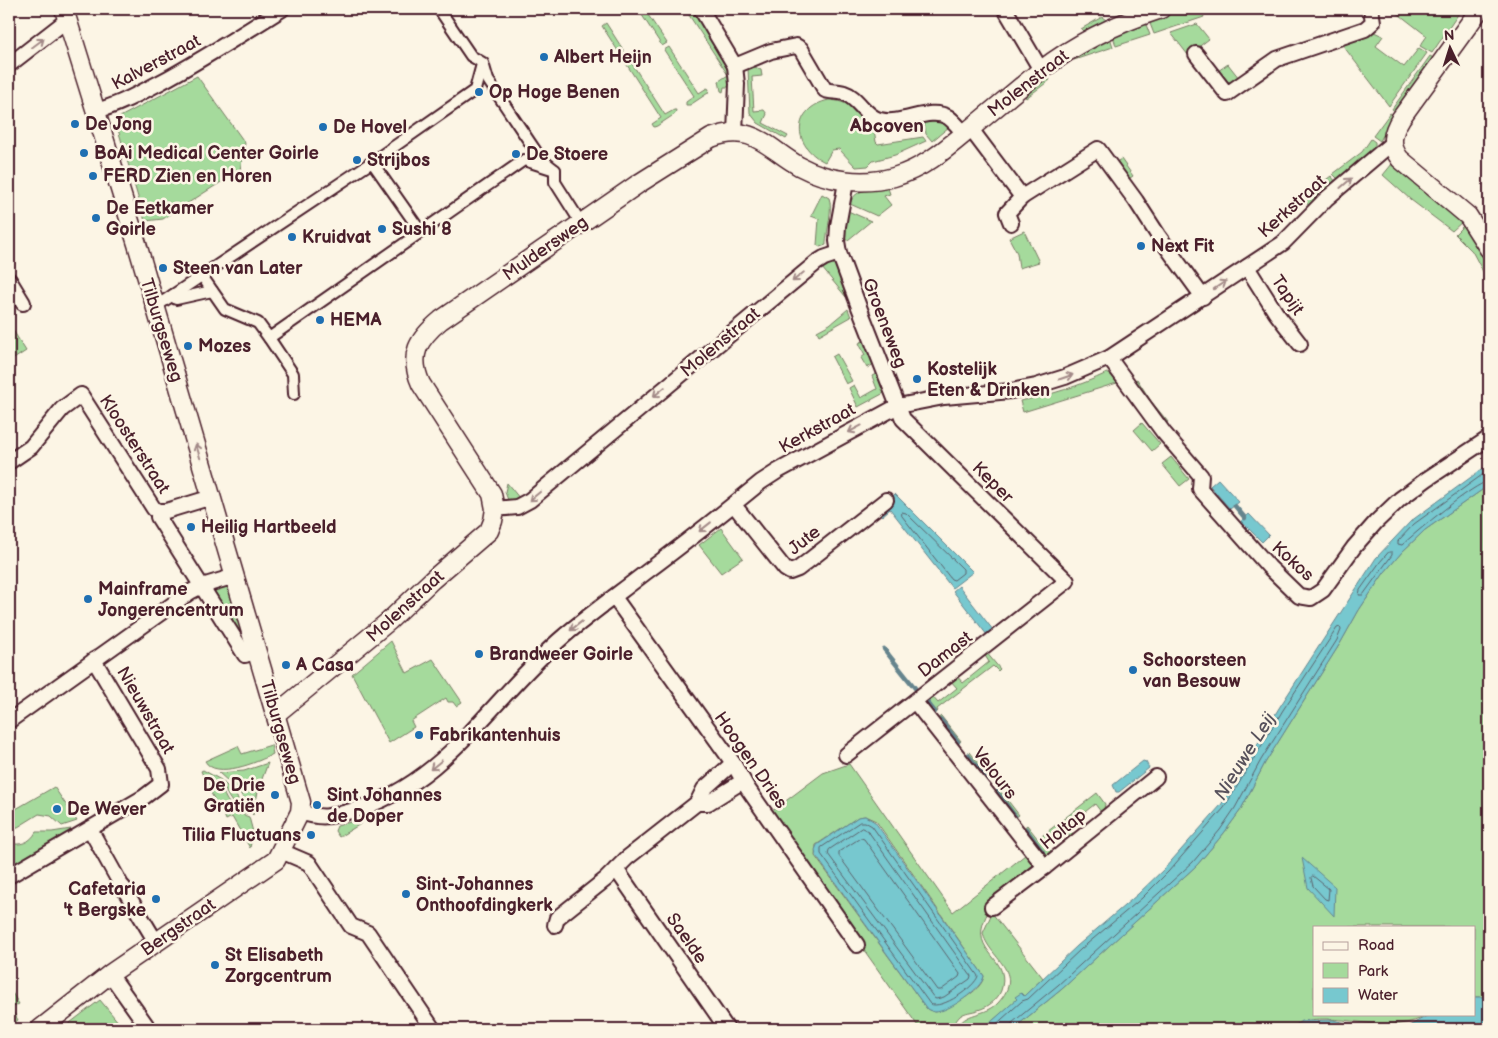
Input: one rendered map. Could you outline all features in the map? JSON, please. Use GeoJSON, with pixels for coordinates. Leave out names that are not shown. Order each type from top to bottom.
{"type":"FeatureCollection","features":[{"type":"Feature","properties":{"kind":"street","name":"Kalverstraat"},"geometry":{"type":"LineString","coordinates":[[96,111],[128,99],[194,64],[282,9]]}},
{"type":"Feature","properties":{"kind":"street"},"geometry":{"type":"LineString","coordinates":[[439,9],[471,56],[482,63],[488,80],[541,159],[555,170]]}},
{"type":"Feature","properties":{"kind":"street"},"geometry":{"type":"LineString","coordinates":[[701,9],[735,66],[737,84],[735,133],[747,135],[764,142],[800,166],[820,175],[846,182],[838,226],[837,241],[839,253]]}},
{"type":"Feature","properties":{"kind":"street"},"geometry":{"type":"LineString","coordinates":[[1005,9],[1041,70]]}},
{"type":"Feature","properties":{"kind":"street","name":"Molenstraat"},"geometry":{"type":"LineString","coordinates":[[846,182],[884,179],[904,174],[932,160],[1041,70],[1079,44],[1119,24],[1161,9]]}},
{"type":"Feature","properties":{"kind":"street"},"geometry":{"type":"LineString","coordinates":[[1196,54],[1227,94],[1277,59],[1365,29],[1373,22],[1371,9]]}},
{"type":"Feature","properties":{"kind":"street"},"geometry":{"type":"LineString","coordinates":[[1480,9],[1401,118],[1394,130],[1392,143],[1400,159],[1468,216],[1489,249]]}},
{"type":"Feature","properties":{"kind":"street","name":"Tilburgseweg"},"geometry":{"type":"LineString","coordinates":[[66,14],[276,714],[301,802],[300,812]]}},
{"type":"Feature","properties":{"kind":"street"},"geometry":{"type":"LineString","coordinates":[[9,65],[66,14]]}},
{"type":"Feature","properties":{"kind":"street"},"geometry":{"type":"LineString","coordinates":[[735,66],[771,51],[796,46],[801,49],[825,90],[844,93],[878,120],[890,122],[938,113],[950,118],[967,131],[1022,197]]}},
{"type":"Feature","properties":{"kind":"street"},"geometry":{"type":"LineString","coordinates":[[154,307],[372,162],[475,90],[482,63]]}},
{"type":"Feature","properties":{"kind":"street","name":"Muldersweg"},"geometry":{"type":"LineString","coordinates":[[495,509],[492,494],[421,384],[415,366],[418,347],[428,331],[441,320],[638,184],[704,142],[723,134],[735,133]]}},
{"type":"Feature","properties":{"kind":"street","name":"Kerkstraat"},"geometry":{"type":"LineString","coordinates":[[300,812],[314,817],[327,818],[364,808],[396,792],[426,773],[455,748],[548,650],[564,636],[778,471],[898,406],[944,397],[1011,391],[1036,386],[1073,374],[1109,358],[1282,243],[1296,232],[1320,205],[1392,143]]}},
{"type":"Feature","properties":{"kind":"street"},"geometry":{"type":"LineString","coordinates":[[1011,223],[1007,213],[1022,197],[1098,149],[1203,296]]}},
{"type":"Feature","properties":{"kind":"street"},"geometry":{"type":"LineString","coordinates":[[269,338],[524,160],[555,170]]}},
{"type":"Feature","properties":{"kind":"street"},"geometry":{"type":"LineString","coordinates":[[372,162],[421,232]]}},
{"type":"Feature","properties":{"kind":"street"},"geometry":{"type":"LineString","coordinates":[[555,170],[555,182],[582,223]]}},
{"type":"Feature","properties":{"kind":"street","name":"Molenstraat"},"geometry":{"type":"LineString","coordinates":[[276,714],[390,621],[432,580],[480,541],[494,522],[495,509],[517,507],[530,500],[808,269],[824,258],[839,253]]}},
{"type":"Feature","properties":{"kind":"street","name":"Groeneweg"},"geometry":{"type":"LineString","coordinates":[[839,253],[898,406]]}},
{"type":"Feature","properties":{"kind":"street","name":"Tapijt"},"geometry":{"type":"LineString","coordinates":[[1247,267],[1276,313],[1300,344]]}},
{"type":"Feature","properties":{"kind":"street"},"geometry":{"type":"LineString","coordinates":[[202,276],[225,309],[258,323],[293,374],[294,394]]}},
{"type":"Feature","properties":{"kind":"street"},"geometry":{"type":"LineString","coordinates":[[9,280],[23,303]]}},
{"type":"Feature","properties":{"kind":"street"},"geometry":{"type":"LineString","coordinates":[[173,295],[176,299],[212,291]]}},
{"type":"Feature","properties":{"kind":"street","name":"Kokos"},"geometry":{"type":"LineString","coordinates":[[1109,358],[1164,434],[1201,476],[1200,489],[1268,567],[1299,596],[1311,598],[1323,590],[1354,547],[1400,499],[1489,438]]}},
{"type":"Feature","properties":{"kind":"street","name":"Kloosterstraat"},"geometry":{"type":"LineString","coordinates":[[9,462],[31,447],[62,409],[81,395],[154,508],[159,511],[166,511],[212,497]]}},
{"type":"Feature","properties":{"kind":"street","name":"Keper"},"geometry":{"type":"LineString","coordinates":[[898,406],[903,419],[1067,580]]}},
{"type":"Feature","properties":{"kind":"street","name":"Jute"},"geometry":{"type":"LineString","coordinates":[[734,505],[784,568],[790,572],[798,569],[886,500]]}},
{"type":"Feature","properties":{"kind":"street","name":"Kloosterstraat"},"geometry":{"type":"LineString","coordinates":[[159,511],[158,517],[202,586]]}},
{"type":"Feature","properties":{"kind":"street"},"geometry":{"type":"LineString","coordinates":[[9,721],[190,592],[202,586],[235,576]]}},
{"type":"Feature","properties":{"kind":"street","name":"Damast"},"geometry":{"type":"LineString","coordinates":[[846,755],[1067,580]]}},
{"type":"Feature","properties":{"kind":"street"},"geometry":{"type":"LineString","coordinates":[[202,586],[245,655],[257,651]]}},
{"type":"Feature","properties":{"kind":"street","name":"Hoogen Dries"},"geometry":{"type":"LineString","coordinates":[[614,597],[733,763],[857,944]]}},
{"type":"Feature","properties":{"kind":"street","name":"Nieuwstraat"},"geometry":{"type":"LineString","coordinates":[[90,829],[150,794],[161,784],[159,769],[94,660]]}},
{"type":"Feature","properties":{"kind":"street","name":"Velours"},"geometry":{"type":"LineString","coordinates":[[915,702],[1045,867]]}},
{"type":"Feature","properties":{"kind":"street"},"geometry":{"type":"LineString","coordinates":[[555,925],[557,918],[627,858],[697,803],[704,788],[733,763]]}},
{"type":"Feature","properties":{"kind":"street","name":"Holtap"},"geometry":{"type":"LineString","coordinates":[[992,906],[1045,867],[1156,777]]}},
{"type":"Feature","properties":{"kind":"street"},"geometry":{"type":"LineString","coordinates":[[697,803],[708,803],[743,780]]}},
{"type":"Feature","properties":{"kind":"street","name":"Bergstraat"},"geometry":{"type":"LineString","coordinates":[[40,1029],[110,974],[276,860],[300,812]]}},
{"type":"Feature","properties":{"kind":"street"},"geometry":{"type":"LineString","coordinates":[[9,876],[90,829],[156,942]]}},
{"type":"Feature","properties":{"kind":"street"},"geometry":{"type":"LineString","coordinates":[[281,851],[309,863],[351,926],[368,933],[433,1029]]}},
{"type":"Feature","properties":{"kind":"street","name":"Saelde"},"geometry":{"type":"LineString","coordinates":[[616,869],[727,1029]]}},
{"type":"Feature","properties":{"kind":"street"},"geometry":{"type":"LineString","coordinates":[[110,974],[149,1029]]}},
{"type":"Feature","properties":{"kind":"green space"},"geometry":{"type":"Polygon","coordinates":[[[638,9],[644,9],[667,43],[662,46],[638,9]]]}},
{"type":"Feature","properties":{"kind":"green space"},"geometry":{"type":"Polygon","coordinates":[[[685,9],[693,9],[726,66],[729,74],[729,87],[724,87],[723,92],[721,91],[719,81],[728,75],[685,9]]]}},
{"type":"Feature","properties":{"kind":"green space"},"geometry":{"type":"Polygon","coordinates":[[[1186,9],[1201,9],[1204,17],[1154,34],[1149,21],[1186,9]]]}},
{"type":"Feature","properties":{"kind":"green space"},"geometry":{"type":"Polygon","coordinates":[[[1408,9],[1461,10],[1432,53],[1420,46],[1427,36],[1396,12],[1408,9]]]}},
{"type":"Feature","properties":{"kind":"green space"},"geometry":{"type":"Polygon","coordinates":[[[1102,17],[1106,20],[1084,31],[1081,29],[1102,17]]]}},
{"type":"Feature","properties":{"kind":"green space"},"geometry":{"type":"Polygon","coordinates":[[[1145,22],[1150,35],[1116,46],[1113,36],[1145,22]]]}},
{"type":"Feature","properties":{"kind":"green space"},"geometry":{"type":"Polygon","coordinates":[[[606,23],[665,115],[676,110],[675,114],[657,126],[654,127],[652,124],[661,118],[602,26],[606,23]]]}},
{"type":"Feature","properties":{"kind":"green space"},"geometry":{"type":"Polygon","coordinates":[[[1197,24],[1209,39],[1188,55],[1171,33],[1197,24]]]}},
{"type":"Feature","properties":{"kind":"green space"},"geometry":{"type":"Polygon","coordinates":[[[1374,32],[1383,36],[1376,46],[1404,67],[1419,48],[1427,53],[1389,106],[1344,47],[1344,42],[1374,32]]]}},
{"type":"Feature","properties":{"kind":"green space"},"geometry":{"type":"Polygon","coordinates":[[[1110,37],[1113,47],[1074,60],[1073,58],[1110,37]]]}},
{"type":"Feature","properties":{"kind":"green space"},"geometry":{"type":"Polygon","coordinates":[[[669,47],[699,93],[707,88],[709,89],[708,93],[690,105],[686,105],[686,102],[694,96],[664,50],[669,47]]]}},
{"type":"Feature","properties":{"kind":"green space"},"geometry":{"type":"Polygon","coordinates":[[[1430,56],[1435,59],[1396,112],[1392,109],[1430,56]]]}},
{"type":"Feature","properties":{"kind":"green space"},"geometry":{"type":"Polygon","coordinates":[[[1228,64],[1239,78],[1232,83],[1226,81],[1218,71],[1228,64]]]}},
{"type":"Feature","properties":{"kind":"green space"},"geometry":{"type":"Polygon","coordinates":[[[755,67],[761,70],[762,76],[752,77],[754,111],[764,110],[767,114],[763,123],[788,136],[786,139],[758,123],[750,113],[748,68],[755,67]]]}},
{"type":"Feature","properties":{"kind":"green space"},"geometry":{"type":"Polygon","coordinates":[[[197,76],[245,143],[240,170],[163,219],[145,221],[117,126],[120,117],[197,76]]]}},
{"type":"Feature","properties":{"kind":"green space"},"geometry":{"type":"Polygon","coordinates":[[[1047,76],[1050,80],[1026,98],[1023,94],[1047,76]]]}},
{"type":"Feature","properties":{"kind":"green space"},"geometry":{"type":"Polygon","coordinates":[[[829,100],[842,102],[856,111],[864,128],[874,129],[878,144],[923,137],[926,141],[895,155],[873,161],[868,166],[856,167],[839,149],[832,150],[825,162],[806,147],[800,128],[808,111],[817,104],[829,100]]]}},
{"type":"Feature","properties":{"kind":"green space"},"geometry":{"type":"Polygon","coordinates":[[[1390,113],[1394,115],[1380,141],[1373,136],[1390,113]]]}},
{"type":"Feature","properties":{"kind":"green space"},"geometry":{"type":"Polygon","coordinates":[[[939,119],[949,127],[932,141],[926,134],[924,122],[939,119]]]}},
{"type":"Feature","properties":{"kind":"green space"},"geometry":{"type":"Polygon","coordinates":[[[1371,139],[1375,142],[1375,151],[1340,181],[1333,174],[1362,152],[1371,139]]]}},
{"type":"Feature","properties":{"kind":"green space"},"geometry":{"type":"Polygon","coordinates":[[[1121,159],[1133,176],[1127,180],[1115,163],[1121,159]]]}},
{"type":"Feature","properties":{"kind":"green space"},"geometry":{"type":"Polygon","coordinates":[[[1392,164],[1463,221],[1452,231],[1411,200],[1383,175],[1392,164]]]}},
{"type":"Feature","properties":{"kind":"green space"},"geometry":{"type":"Polygon","coordinates":[[[1331,176],[1337,183],[1310,207],[1302,198],[1331,176]]]}},
{"type":"Feature","properties":{"kind":"green space"},"geometry":{"type":"Polygon","coordinates":[[[888,188],[890,194],[884,196],[891,205],[877,216],[850,204],[852,199],[860,192],[888,188]]]}},
{"type":"Feature","properties":{"kind":"green space"},"geometry":{"type":"Polygon","coordinates":[[[822,194],[829,198],[830,207],[826,245],[820,247],[817,245],[819,219],[811,216],[822,194]]]}},
{"type":"Feature","properties":{"kind":"green space"},"geometry":{"type":"Polygon","coordinates":[[[848,211],[871,221],[848,240],[843,240],[848,211]]]}},
{"type":"Feature","properties":{"kind":"green space"},"geometry":{"type":"Polygon","coordinates":[[[1465,224],[1489,262],[1489,283],[1472,251],[1455,234],[1465,224]]]}},
{"type":"Feature","properties":{"kind":"green space"},"geometry":{"type":"Polygon","coordinates":[[[1024,231],[1039,262],[1019,268],[1017,253],[1009,238],[1024,231]]]}},
{"type":"Feature","properties":{"kind":"green space"},"geometry":{"type":"Polygon","coordinates":[[[831,261],[837,265],[845,287],[843,288],[846,297],[822,268],[831,261]]]}},
{"type":"Feature","properties":{"kind":"green space"},"geometry":{"type":"Polygon","coordinates":[[[848,309],[851,317],[819,335],[817,331],[830,324],[848,309]]]}},
{"type":"Feature","properties":{"kind":"green space"},"geometry":{"type":"Polygon","coordinates":[[[9,324],[26,351],[9,362],[9,324]]]}},
{"type":"Feature","properties":{"kind":"green space"},"geometry":{"type":"Polygon","coordinates":[[[865,340],[874,364],[867,368],[861,358],[865,355],[859,343],[865,340]]]}},
{"type":"Feature","properties":{"kind":"green space"},"geometry":{"type":"Polygon","coordinates":[[[837,354],[852,381],[846,384],[832,357],[837,354]]]}},
{"type":"Feature","properties":{"kind":"green space"},"geometry":{"type":"Polygon","coordinates":[[[878,373],[886,392],[858,407],[849,388],[854,385],[861,398],[877,389],[872,376],[878,373]]]}},
{"type":"Feature","properties":{"kind":"green space"},"geometry":{"type":"Polygon","coordinates":[[[1107,373],[1117,383],[1023,412],[1020,401],[1065,390],[1107,373]]]}},
{"type":"Feature","properties":{"kind":"green space"},"geometry":{"type":"Polygon","coordinates":[[[1137,379],[1151,401],[1168,422],[1165,424],[1132,382],[1137,379]]]}},
{"type":"Feature","properties":{"kind":"green space"},"geometry":{"type":"Polygon","coordinates":[[[1142,423],[1160,444],[1152,451],[1134,430],[1142,423]]]}},
{"type":"Feature","properties":{"kind":"green space"},"geometry":{"type":"Polygon","coordinates":[[[1171,457],[1189,479],[1180,486],[1162,464],[1171,457]]]}},
{"type":"Feature","properties":{"kind":"green space"},"geometry":{"type":"Polygon","coordinates":[[[507,483],[520,499],[519,501],[508,500],[505,492],[507,483]]]}},
{"type":"Feature","properties":{"kind":"green space"},"geometry":{"type":"Polygon","coordinates":[[[1489,485],[1489,991],[1482,997],[1476,997],[1476,926],[1313,926],[1313,1016],[1426,1016],[1415,1021],[1399,1024],[1319,1019],[1301,1022],[1291,1029],[1013,1029],[1062,989],[1197,865],[1224,833],[1240,811],[1265,763],[1359,610],[1384,573],[1425,530],[1489,485]]]}},
{"type":"Feature","properties":{"kind":"green space"},"geometry":{"type":"Polygon","coordinates":[[[721,528],[743,558],[721,573],[699,545],[721,528]]]}},
{"type":"Feature","properties":{"kind":"green space"},"geometry":{"type":"Polygon","coordinates":[[[224,586],[230,588],[249,648],[210,590],[224,586]]]}},
{"type":"Feature","properties":{"kind":"green space"},"geometry":{"type":"Polygon","coordinates":[[[391,641],[407,673],[433,659],[462,702],[456,706],[453,702],[448,702],[446,698],[411,721],[414,727],[389,743],[352,674],[391,641]]]}},
{"type":"Feature","properties":{"kind":"green space"},"geometry":{"type":"Polygon","coordinates":[[[986,652],[1000,669],[998,671],[993,666],[937,709],[938,711],[932,717],[925,705],[926,699],[931,695],[938,703],[957,688],[950,680],[956,675],[963,683],[989,662],[984,654],[986,652]]]}},
{"type":"Feature","properties":{"kind":"green space"},"geometry":{"type":"Polygon","coordinates":[[[941,716],[961,741],[955,746],[935,721],[941,716]]]}},
{"type":"Feature","properties":{"kind":"green space"},"geometry":{"type":"Polygon","coordinates":[[[271,745],[273,754],[238,768],[218,769],[210,766],[205,761],[238,746],[242,754],[271,745]]]}},
{"type":"Feature","properties":{"kind":"green space"},"geometry":{"type":"Polygon","coordinates":[[[970,752],[990,778],[984,783],[964,757],[970,752]]]}},
{"type":"Feature","properties":{"kind":"green space"},"geometry":{"type":"Polygon","coordinates":[[[268,763],[259,787],[253,815],[239,791],[219,773],[244,771],[268,763]]]}},
{"type":"Feature","properties":{"kind":"green space"},"geometry":{"type":"Polygon","coordinates":[[[849,764],[953,912],[1025,855],[1033,865],[985,903],[990,909],[983,923],[982,935],[984,944],[1000,967],[1003,976],[1001,991],[993,1002],[986,1007],[960,1016],[952,1029],[920,1029],[854,936],[771,812],[823,773],[849,764]],[[865,816],[858,817],[816,845],[815,856],[927,1009],[934,1012],[964,999],[977,988],[984,976],[876,821],[865,816]]]}},
{"type":"Feature","properties":{"kind":"green space"},"geometry":{"type":"Polygon","coordinates":[[[203,770],[221,780],[223,793],[229,803],[249,817],[253,832],[250,848],[232,817],[226,820],[219,803],[216,804],[209,788],[206,788],[201,771],[203,770]]]}},
{"type":"Feature","properties":{"kind":"green space"},"geometry":{"type":"Polygon","coordinates":[[[223,782],[235,794],[247,814],[231,801],[223,782]]]}},
{"type":"Feature","properties":{"kind":"green space"},"geometry":{"type":"Polygon","coordinates":[[[54,787],[77,821],[62,826],[51,816],[39,814],[18,827],[9,828],[9,813],[54,787]]]}},
{"type":"Feature","properties":{"kind":"green space"},"geometry":{"type":"Polygon","coordinates":[[[999,789],[1019,815],[1013,819],[992,794],[999,789]]]}},
{"type":"Feature","properties":{"kind":"green space"},"geometry":{"type":"Polygon","coordinates":[[[1097,793],[1105,804],[1104,809],[1101,812],[1095,804],[1067,826],[1073,834],[1070,836],[1064,828],[1045,843],[1051,851],[1043,858],[1021,830],[1027,825],[1038,839],[1097,793]]]}},
{"type":"Feature","properties":{"kind":"green space"},"geometry":{"type":"Polygon","coordinates":[[[360,819],[362,823],[339,837],[335,831],[337,826],[360,819]]]}},
{"type":"Feature","properties":{"kind":"green space"},"geometry":{"type":"Polygon","coordinates":[[[71,829],[73,832],[9,869],[9,843],[24,843],[31,839],[36,832],[71,829]]]}},
{"type":"Feature","properties":{"kind":"green space"},"geometry":{"type":"Polygon","coordinates":[[[992,913],[1043,978],[983,1029],[957,1029],[965,1019],[993,1007],[1006,992],[1009,982],[1007,973],[986,942],[983,933],[992,913]]]}},
{"type":"Feature","properties":{"kind":"green space"},"geometry":{"type":"Polygon","coordinates":[[[9,988],[19,1004],[11,1008],[18,1020],[13,1024],[9,1023],[9,988]]]}},
{"type":"Feature","properties":{"kind":"green space"},"geometry":{"type":"Polygon","coordinates":[[[100,1000],[124,1029],[62,1029],[100,1000]]]}},
{"type":"Feature","properties":{"kind":"water"},"geometry":{"type":"Polygon","coordinates":[[[1489,464],[1489,485],[1425,530],[1384,573],[1359,610],[1265,763],[1240,811],[1197,865],[1062,989],[1013,1029],[983,1029],[1017,999],[1015,997],[1021,993],[1024,996],[1164,869],[1221,805],[1279,708],[1376,558],[1411,521],[1489,464]]]}},
{"type":"Feature","properties":{"kind":"water"},"geometry":{"type":"Polygon","coordinates":[[[1218,479],[1239,502],[1230,509],[1210,486],[1218,479]]]}},
{"type":"Feature","properties":{"kind":"water"},"geometry":{"type":"Polygon","coordinates":[[[895,494],[973,572],[952,588],[890,509],[882,516],[880,513],[889,499],[895,494]]]}},
{"type":"Feature","properties":{"kind":"water"},"geometry":{"type":"Polygon","coordinates":[[[1249,514],[1269,535],[1262,542],[1241,521],[1249,514]]]}},
{"type":"Feature","properties":{"kind":"water"},"geometry":{"type":"Polygon","coordinates":[[[959,586],[993,630],[987,635],[953,591],[959,586]]]}},
{"type":"Feature","properties":{"kind":"water"},"geometry":{"type":"Polygon","coordinates":[[[1143,761],[1146,762],[1149,768],[1119,792],[1116,792],[1113,785],[1143,761]]]}},
{"type":"Feature","properties":{"kind":"water"},"geometry":{"type":"Polygon","coordinates":[[[865,816],[875,822],[984,976],[977,987],[964,999],[941,1011],[935,1012],[927,1009],[816,856],[815,850],[817,845],[858,817],[865,816]]]}},
{"type":"Feature","properties":{"kind":"water"},"geometry":{"type":"Polygon","coordinates":[[[1302,858],[1335,887],[1334,916],[1308,888],[1302,858]]]}},
{"type":"Feature","properties":{"kind":"water"},"geometry":{"type":"Polygon","coordinates":[[[1489,991],[1489,1029],[1404,1029],[1427,1016],[1476,1016],[1476,997],[1482,997],[1489,991]]]}},
{"type":"Feature","properties":{"kind":"water"},"geometry":{"type":"Polygon","coordinates":[[[1333,1020],[1366,1028],[1402,1029],[1291,1029],[1301,1021],[1333,1020]]]}},
{"type":"Feature","properties":{"kind":"waterway"},"geometry":{"type":"LineString","coordinates":[[1235,506],[1245,518]]}},
{"type":"Feature","properties":{"kind":"waterway"},"geometry":{"type":"LineString","coordinates":[[884,649],[915,688]]}},
{"type":"Feature","properties":{"kind":"waterway"},"geometry":{"type":"LineString","coordinates":[[927,702],[935,712]]}},
{"type":"Feature","properties":{"kind":"waterway"},"geometry":{"type":"LineString","coordinates":[[941,720],[958,742]]}},
{"type":"Feature","properties":{"kind":"waterway"},"geometry":{"type":"LineString","coordinates":[[968,755],[987,779]]}},
{"type":"Feature","properties":{"kind":"waterway"},"geometry":{"type":"LineString","coordinates":[[997,792],[1015,816]]}},
{"type":"Feature","properties":{"kind":"waterway"},"geometry":{"type":"LineString","coordinates":[[1026,829],[1043,852]]}},
{"type":"Feature","properties":{"kind":"place","name":"Albert Heijn"},"geometry":{"type":"Point","coordinates":[544,57]}},
{"type":"Feature","properties":{"kind":"place","name":"Op Hoge Benen"},"geometry":{"type":"Point","coordinates":[479,92]}},
{"type":"Feature","properties":{"kind":"place","name":"De Jong"},"geometry":{"type":"Point","coordinates":[75,124]}},
{"type":"Feature","properties":{"kind":"place","name":"De Hovel"},"geometry":{"type":"Point","coordinates":[323,127]}},
{"type":"Feature","properties":{"kind":"place","name":"BoAi Medical Center Goirle"},"geometry":{"type":"Point","coordinates":[84,153]}},
{"type":"Feature","properties":{"kind":"place","name":"De Stoere"},"geometry":{"type":"Point","coordinates":[516,154]}},
{"type":"Feature","properties":{"kind":"place","name":"Strijbos"},"geometry":{"type":"Point","coordinates":[357,160]}},
{"type":"Feature","properties":{"kind":"place","name":"FERD Zien en Horen"},"geometry":{"type":"Point","coordinates":[93,176]}},
{"type":"Feature","properties":{"kind":"place","name":"De Eetkamer Goirle"},"geometry":{"type":"Point","coordinates":[96,218]}},
{"type":"Feature","properties":{"kind":"place","name":"Sushi 8"},"geometry":{"type":"Point","coordinates":[382,229]}},
{"type":"Feature","properties":{"kind":"place","name":"Kruidvat"},"geometry":{"type":"Point","coordinates":[292,237]}},
{"type":"Feature","properties":{"kind":"place","name":"Next Fit"},"geometry":{"type":"Point","coordinates":[1141,246]}},
{"type":"Feature","properties":{"kind":"place","name":"Steen van Later"},"geometry":{"type":"Point","coordinates":[163,268]}},
{"type":"Feature","properties":{"kind":"place","name":"HEMA"},"geometry":{"type":"Point","coordinates":[320,320]}},
{"type":"Feature","properties":{"kind":"place","name":"Mozes"},"geometry":{"type":"Point","coordinates":[188,346]}},
{"type":"Feature","properties":{"kind":"place","name":"Kostelijk Eten & Drinken"},"geometry":{"type":"Point","coordinates":[917,379]}},
{"type":"Feature","properties":{"kind":"place","name":"Heilig Hartbeeld"},"geometry":{"type":"Point","coordinates":[191,527]}},
{"type":"Feature","properties":{"kind":"place","name":"Mainframe Jongerencentrum"},"geometry":{"type":"Point","coordinates":[88,599]}},
{"type":"Feature","properties":{"kind":"place","name":"Brandweer Goirle"},"geometry":{"type":"Point","coordinates":[479,654]}},
{"type":"Feature","properties":{"kind":"place","name":"A Casa"},"geometry":{"type":"Point","coordinates":[286,665]}},
{"type":"Feature","properties":{"kind":"place","name":"Schoorsteen van Besouw"},"geometry":{"type":"Point","coordinates":[1133,670]}},
{"type":"Feature","properties":{"kind":"place","name":"Fabrikantenhuis"},"geometry":{"type":"Point","coordinates":[419,735]}},
{"type":"Feature","properties":{"kind":"place","name":"De Drie Gratiën"},"geometry":{"type":"Point","coordinates":[275,795]}},
{"type":"Feature","properties":{"kind":"place","name":"Sint Johannes de Doper"},"geometry":{"type":"Point","coordinates":[317,805]}},
{"type":"Feature","properties":{"kind":"place","name":"De Wever"},"geometry":{"type":"Point","coordinates":[57,809]}},
{"type":"Feature","properties":{"kind":"place","name":"Tilia Fluctuans"},"geometry":{"type":"Point","coordinates":[311,835]}},
{"type":"Feature","properties":{"kind":"place","name":"Sint-Johannes Onthoofdingkerk"},"geometry":{"type":"Point","coordinates":[406,894]}},
{"type":"Feature","properties":{"kind":"place","name":"Cafetaria 't Bergske"},"geometry":{"type":"Point","coordinates":[156,899]}},
{"type":"Feature","properties":{"kind":"place","name":"St Elisabeth Zorgcentrum"},"geometry":{"type":"Point","coordinates":[215,965]}},
{"type":"Feature","properties":{"kind":"district","name":"Abcoven"},"geometry":{"type":"Point","coordinates":[887,125]}},
{"type":"Feature","properties":{"kind":"water label","name":"Nieuwe Leij"},"geometry":{"type":"Point","coordinates":[1244,756]}}]}
